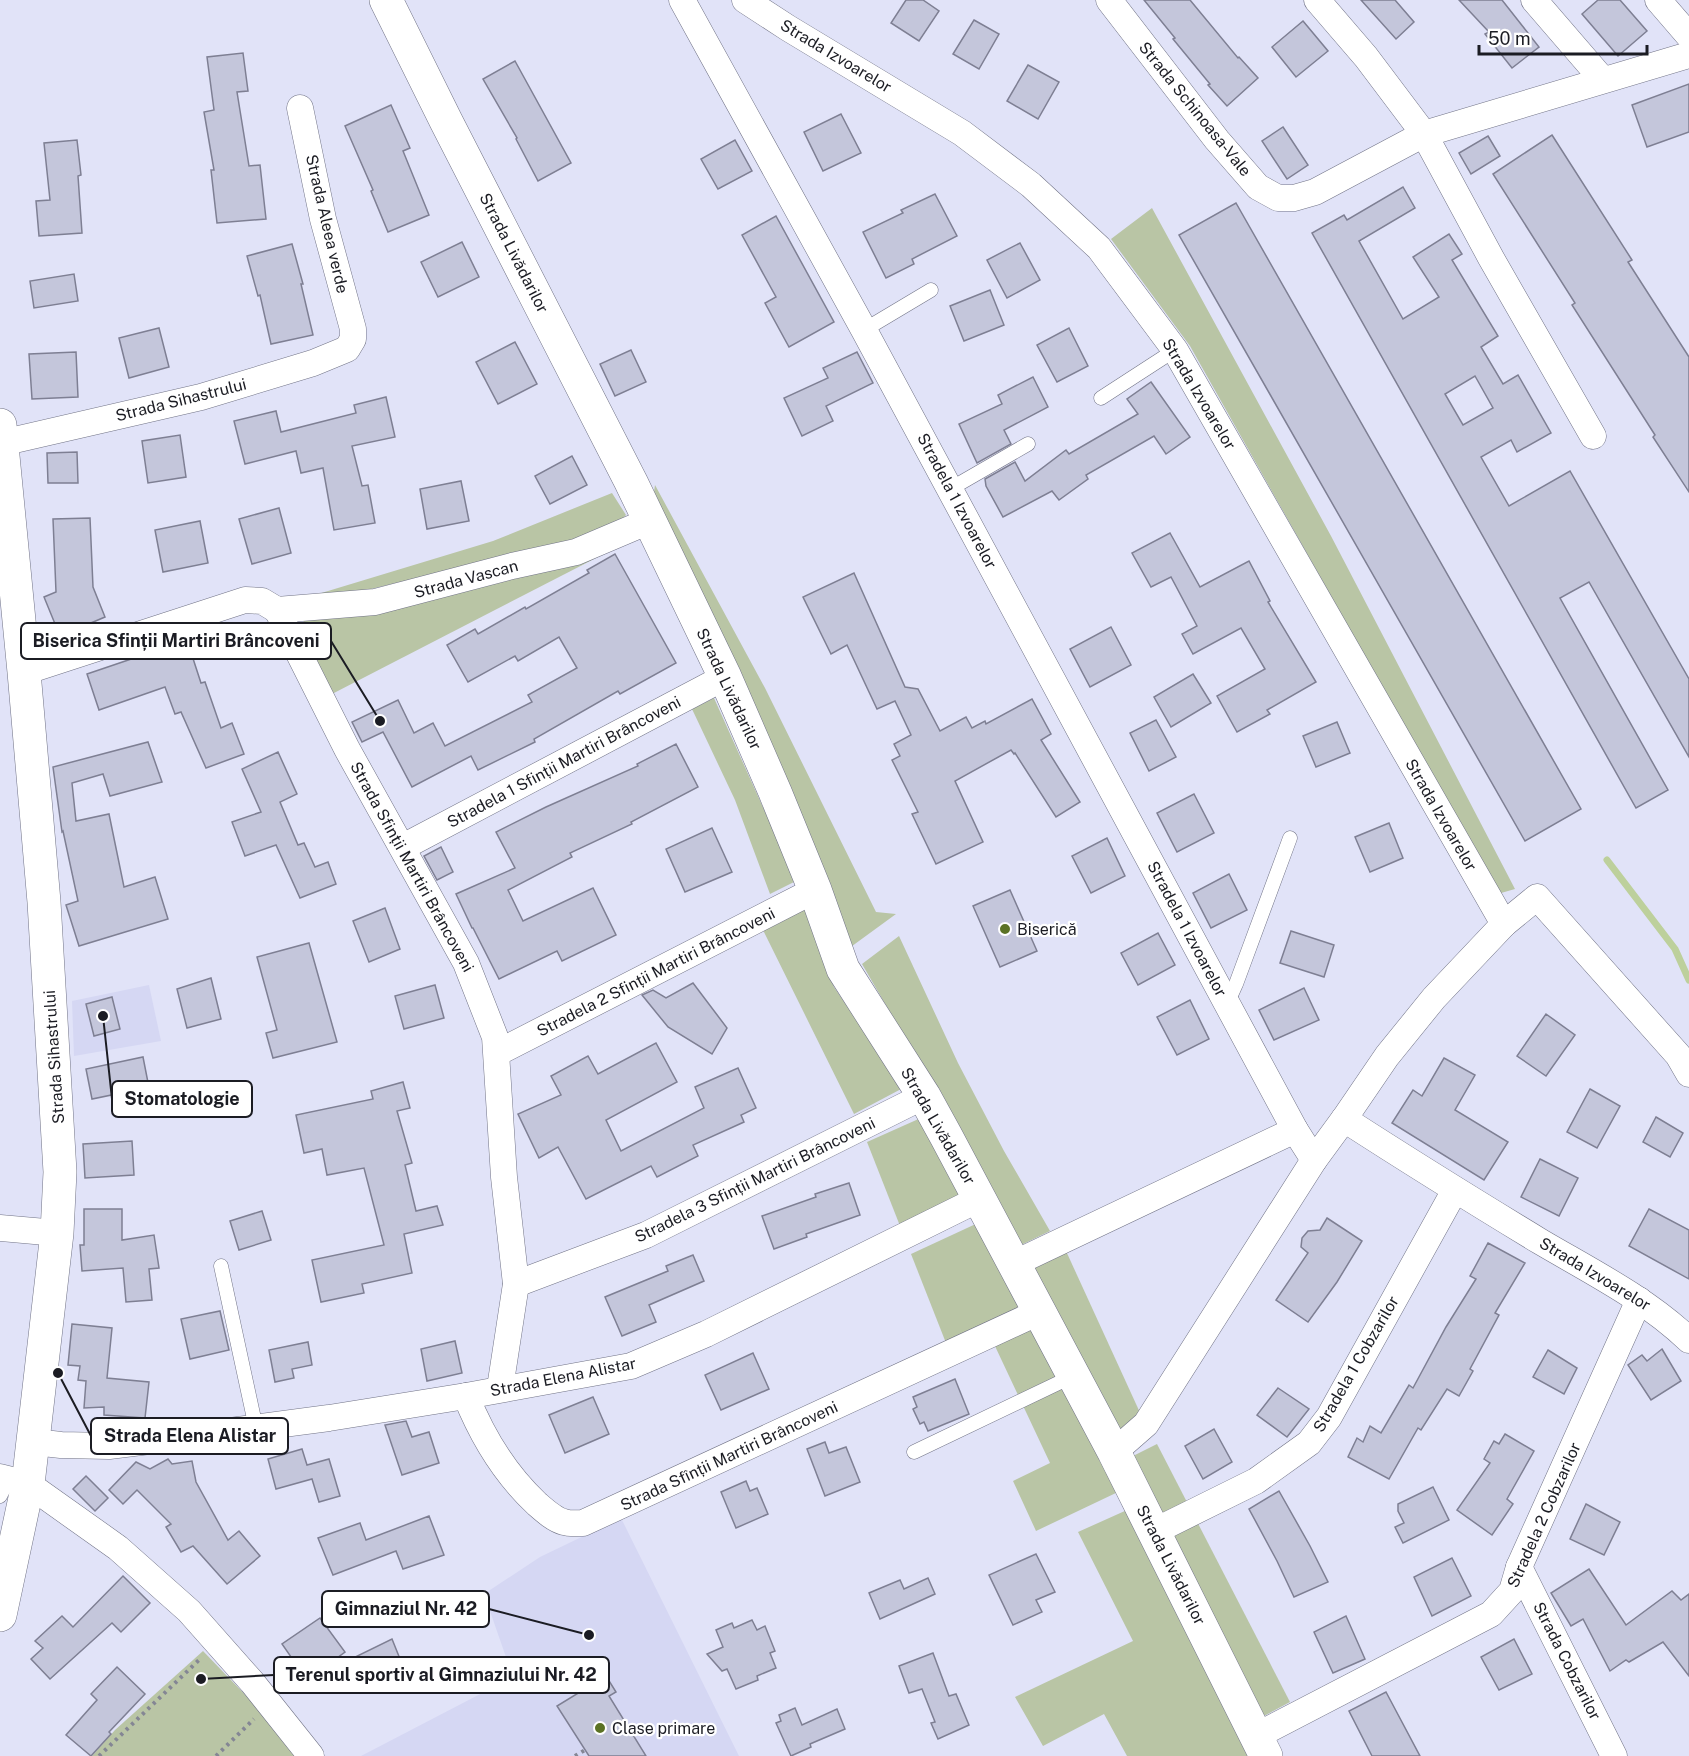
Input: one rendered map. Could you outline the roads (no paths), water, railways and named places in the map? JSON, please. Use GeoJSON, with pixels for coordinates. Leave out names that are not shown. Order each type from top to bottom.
{"type":"FeatureCollection","features":[{"type":"Feature","properties":{"kind":"street","name":"Strada Livădarilor"},"geometry":{"type":"LineString","coordinates":[[386,0],[631,482],[725,676],[815,891],[843,969],[924,1096],[980,1199],[1114,1452],[1261,1746]]}},
{"type":"Feature","properties":{"kind":"street","name":"Stradela 1 Izvoarelor"},"geometry":{"type":"LineString","coordinates":[[682,0],[864,330],[1295,1130],[1314,1160]]}},
{"type":"Feature","properties":{"kind":"street","name":"Strada Izvoarelor"},"geometry":{"type":"LineString","coordinates":[[744,0],[962,133],[1031,185],[1099,248],[1175,350],[1504,924]]}},
{"type":"Feature","properties":{"kind":"street","name":"Strada Schinoasa-Vale"},"geometry":{"type":"LineString","coordinates":[[1109,0],[1217,140],[1258,187],[1278,198],[1294,198],[1315,192],[1424,134],[1689,55]]}},
{"type":"Feature","properties":{"kind":"street"},"geometry":{"type":"LineString","coordinates":[[1317,0],[1366,57],[1424,134],[1491,258],[1593,436]]}},
{"type":"Feature","properties":{"kind":"street"},"geometry":{"type":"LineString","coordinates":[[1534,0],[1602,80]]}},
{"type":"Feature","properties":{"kind":"street"},"geometry":{"type":"LineString","coordinates":[[1658,0],[1689,36]]}},
{"type":"Feature","properties":{"kind":"street","name":"Strada Aleea verde"},"geometry":{"type":"LineString","coordinates":[[300,108],[323,219],[353,329],[353,339]]}},
{"type":"Feature","properties":{"kind":"street","name":"Strada Sihastrului"},"geometry":{"type":"LineString","coordinates":[[0,1615],[9,1484],[34,1442],[57,1233],[60,1172],[44,902],[1,434],[212,394],[334,355],[347,349],[353,339]]}},
{"type":"Feature","properties":{"kind":"street","name":"Strada Vascan"},"geometry":{"type":"LineString","coordinates":[[277,610],[375,602],[512,566],[576,552],[649,521]]}},
{"type":"Feature","properties":{"kind":"street"},"geometry":{"type":"LineString","coordinates":[[24,672],[245,600],[262,601],[277,610]]}},
{"type":"Feature","properties":{"kind":"street","name":"Strada Sfinții Martiri Brâncoveni"},"geometry":{"type":"LineString","coordinates":[[277,610],[347,749],[466,963],[495,1037],[504,1177],[516,1284],[500,1388]]}},
{"type":"Feature","properties":{"kind":"street","name":"Stradela 1 Sfinții Martiri Brâncoveni"},"geometry":{"type":"LineString","coordinates":[[403,847],[725,676]]}},
{"type":"Feature","properties":{"kind":"street","name":"Stradela 2 Sfinții Martiri Brâncoveni"},"geometry":{"type":"LineString","coordinates":[[497,1053],[815,891]]}},
{"type":"Feature","properties":{"kind":"street"},"geometry":{"type":"LineString","coordinates":[[1114,1452],[1146,1424],[1314,1160],[1387,1056],[1434,998],[1504,924],[1537,897],[1678,1055],[1689,1074]]}},
{"type":"Feature","properties":{"kind":"street","name":"Stradela 3 Sfinții Martiri Brâncoveni"},"geometry":{"type":"LineString","coordinates":[[516,1284],[646,1235],[924,1096]]}},
{"type":"Feature","properties":{"kind":"street","name":"Strada Izvoarelor"},"geometry":{"type":"LineString","coordinates":[[1344,1119],[1455,1190],[1640,1300],[1670,1321],[1689,1340]]}},
{"type":"Feature","properties":{"kind":"street"},"geometry":{"type":"LineString","coordinates":[[1013,1264],[1295,1130]]}},
{"type":"Feature","properties":{"kind":"street","name":"Stradela 1 Cobzarilor"},"geometry":{"type":"LineString","coordinates":[[1153,1532],[1256,1481],[1309,1443],[1329,1417],[1455,1190]]}},
{"type":"Feature","properties":{"kind":"street","name":"Strada Elena Alistar"},"geometry":{"type":"LineString","coordinates":[[256,1428],[466,1396],[631,1366],[706,1334],[980,1199]]}},
{"type":"Feature","properties":{"kind":"street"},"geometry":{"type":"LineString","coordinates":[[0,1228],[57,1233]]}},
{"type":"Feature","properties":{"kind":"street","name":"Stradela 2 Cobzarilor"},"geometry":{"type":"LineString","coordinates":[[1261,1746],[1491,1614],[1512,1592],[1519,1567],[1640,1300]]}},
{"type":"Feature","properties":{"kind":"street","name":"Strada Sfînții Martiri Brâncoveni"},"geometry":{"type":"LineString","coordinates":[[466,1396],[491,1448],[522,1490],[546,1512],[563,1522],[583,1523],[1039,1312]]}},
{"type":"Feature","properties":{"kind":"street"},"geometry":{"type":"LineString","coordinates":[[34,1442],[109,1446],[256,1428]]}},
{"type":"Feature","properties":{"kind":"street"},"geometry":{"type":"LineString","coordinates":[[9,1484],[118,1548],[189,1611],[252,1682],[311,1756]]}},
{"type":"Feature","properties":{"kind":"street","name":"Strada Cobzarilor"},"geometry":{"type":"LineString","coordinates":[[1519,1567],[1614,1756]]}},
{"type":"Feature","properties":{"kind":"lane"},"geometry":{"type":"LineString","coordinates":[[864,330],[931,290]]}},
{"type":"Feature","properties":{"kind":"lane"},"geometry":{"type":"LineString","coordinates":[[1101,398],[1175,350]]}},
{"type":"Feature","properties":{"kind":"lane"},"geometry":{"type":"LineString","coordinates":[[950,489],[1028,444]]}},
{"type":"Feature","properties":{"kind":"lane","name":"Stradela 1 Izvoarelor"},"geometry":{"type":"LineString","coordinates":[[1227,1004],[1290,838]]}},
{"type":"Feature","properties":{"kind":"lane"},"geometry":{"type":"LineString","coordinates":[[221,1266],[256,1428]]}},
{"type":"Feature","properties":{"kind":"lane"},"geometry":{"type":"LineString","coordinates":[[914,1452],[1073,1376]]}},
{"type":"Feature","properties":{"kind":"waterway"},"geometry":{"type":"LineString","coordinates":[[1607,860],[1675,949],[1689,980]]}},
{"type":"Feature","properties":{"kind":"place","name":"Biserica Sfinții Martiri Brâncoveni"},"geometry":{"type":"Point","coordinates":[380,721]}},
{"type":"Feature","properties":{"kind":"place","name":"Biserică"},"geometry":{"type":"Point","coordinates":[1005,929]}},
{"type":"Feature","properties":{"kind":"place","name":"Stomatologie"},"geometry":{"type":"Point","coordinates":[103,1016]}},
{"type":"Feature","properties":{"kind":"place","name":"Strada Elena Alistar"},"geometry":{"type":"Point","coordinates":[58,1373]}},
{"type":"Feature","properties":{"kind":"place","name":"Gimnaziul Nr. 42"},"geometry":{"type":"Point","coordinates":[589,1635]}},
{"type":"Feature","properties":{"kind":"place","name":"Terenul sportiv al Gimnaziului Nr. 42"},"geometry":{"type":"Point","coordinates":[201,1679]}},
{"type":"Feature","properties":{"kind":"place","name":"Clase primare"},"geometry":{"type":"Point","coordinates":[600,1728]}}]}
